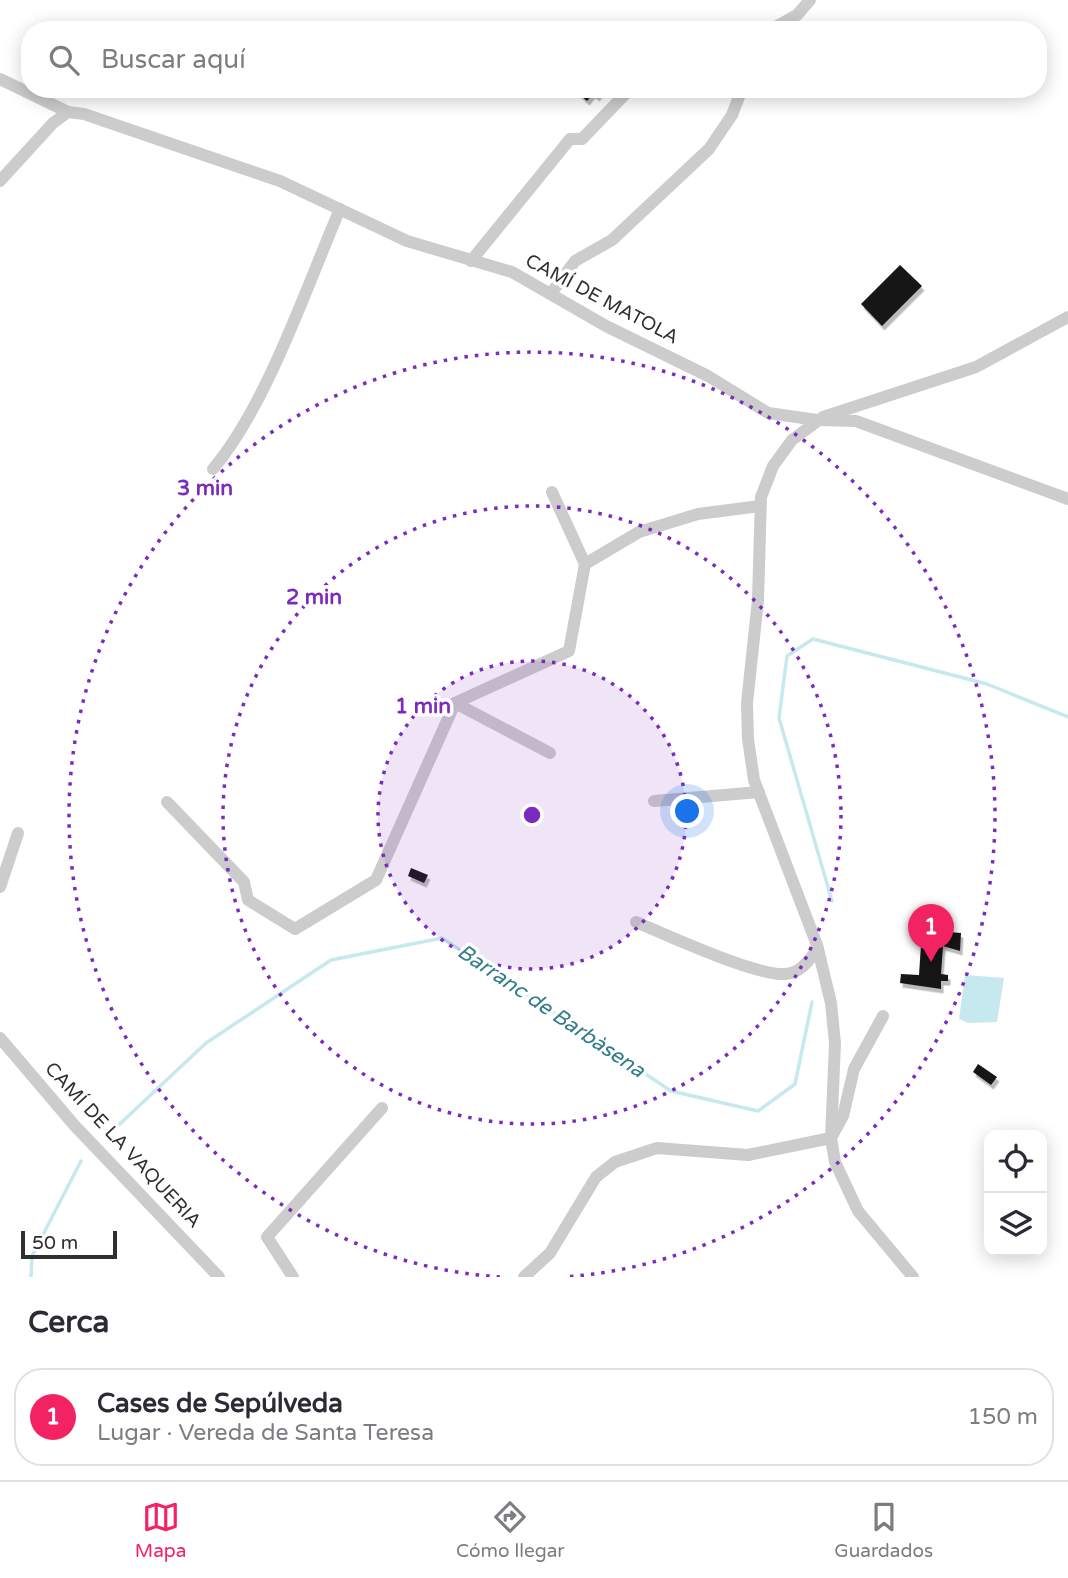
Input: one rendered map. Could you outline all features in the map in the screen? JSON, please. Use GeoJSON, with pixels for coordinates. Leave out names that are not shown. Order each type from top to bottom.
{"type":"FeatureCollection","features":[{"type":"Feature","properties":{"kind":"street"},"geometry":{"type":"LineString","coordinates":[[786,21],[797,15],[810,0]]}},
{"type":"Feature","properties":{"kind":"street","name":"CAMÍ DE MATOLA"},"geometry":{"type":"LineString","coordinates":[[0,79],[21,90]]}},
{"type":"Feature","properties":{"kind":"street","name":"CAMÍ DE MATOLA"},"geometry":{"type":"LineString","coordinates":[[38,98],[68,113],[84,114],[280,181],[407,241],[512,272],[552,292],[606,326],[708,376],[768,413],[817,420],[856,421],[1068,499]]}},
{"type":"Feature","properties":{"kind":"street"},"geometry":{"type":"LineString","coordinates":[[471,261],[570,139],[582,139],[621,98]]}},
{"type":"Feature","properties":{"kind":"street"},"geometry":{"type":"LineString","coordinates":[[552,292],[575,261],[612,240],[709,149],[732,115],[739,98]]}},
{"type":"Feature","properties":{"kind":"street"},"geometry":{"type":"LineString","coordinates":[[0,181],[53,123],[68,113]]}},
{"type":"Feature","properties":{"kind":"street"},"geometry":{"type":"LineString","coordinates":[[213,469],[226,454],[266,382],[340,209]]}},
{"type":"Feature","properties":{"kind":"street"},"geometry":{"type":"LineString","coordinates":[[913,1277],[858,1211],[835,1161],[831,1138],[835,1043],[831,1003],[818,949],[759,792],[748,739],[747,703],[758,600],[760,506],[774,466],[792,440],[817,420],[976,368],[1068,317]]}},
{"type":"Feature","properties":{"kind":"street"},"geometry":{"type":"LineString","coordinates":[[167,802],[244,883],[248,900],[295,929],[376,880],[455,703],[569,651],[585,564],[552,492]]}},
{"type":"Feature","properties":{"kind":"street"},"geometry":{"type":"LineString","coordinates":[[585,564],[639,532],[698,514],[760,506]]}},
{"type":"Feature","properties":{"kind":"street"},"geometry":{"type":"LineString","coordinates":[[455,703],[550,753]]}},
{"type":"Feature","properties":{"kind":"street"},"geometry":{"type":"LineString","coordinates":[[654,801],[759,792]]}},
{"type":"Feature","properties":{"kind":"street"},"geometry":{"type":"LineString","coordinates":[[0,887],[18,833]]}},
{"type":"Feature","properties":{"kind":"street"},"geometry":{"type":"LineString","coordinates":[[636,922],[688,944],[784,974],[801,970],[818,949]]}},
{"type":"Feature","properties":{"kind":"street"},"geometry":{"type":"LineString","coordinates":[[524,1277],[550,1253],[596,1177],[615,1162],[657,1148],[748,1155],[831,1138],[843,1116],[854,1069],[883,1016]]}},
{"type":"Feature","properties":{"kind":"street","name":"CAMÍ DE LA VAQUERIA"},"geometry":{"type":"LineString","coordinates":[[0,1038],[75,1126],[219,1277]]}},
{"type":"Feature","properties":{"kind":"street"},"geometry":{"type":"LineString","coordinates":[[293,1277],[267,1237],[382,1108]]}},
{"type":"Feature","properties":{"kind":"water"},"geometry":{"type":"Polygon","coordinates":[[[965,975],[1004,978],[997,1022],[968,1023],[959,1019],[965,975]]]}},
{"type":"Feature","properties":{"kind":"building"},"geometry":{"type":"Polygon","coordinates":[[[900,265],[922,286],[882,326],[861,304],[900,265]]]}},
{"type":"Feature","properties":{"kind":"building"},"geometry":{"type":"Polygon","coordinates":[[[411,868],[428,875],[424,883],[408,876],[411,868]]]}},
{"type":"Feature","properties":{"kind":"building"},"geometry":{"type":"Polygon","coordinates":[[[922,930],[961,933],[960,951],[943,946],[941,974],[948,975],[948,981],[941,981],[941,989],[900,983],[901,974],[919,975],[922,930]]]}},
{"type":"Feature","properties":{"kind":"building"},"geometry":{"type":"Polygon","coordinates":[[[978,1064],[997,1077],[991,1085],[973,1072],[978,1064]]]}},
{"type":"Feature","properties":{"kind":"waterway","name":"Barranc de Barbàsena"},"geometry":{"type":"LineString","coordinates":[[832,901],[779,718],[787,656],[813,639],[987,684],[1068,717]]}},
{"type":"Feature","properties":{"kind":"waterway","name":"Barranc de Barbàsena"},"geometry":{"type":"LineString","coordinates":[[107,1136],[206,1043],[331,960],[442,938],[671,1091],[758,1111],[795,1084],[812,1002]]}},
{"type":"Feature","properties":{"kind":"waterway","name":"Barranc de Barbàsena"},"geometry":{"type":"LineString","coordinates":[[31,1277],[32,1256],[81,1161]]}},
{"type":"Feature","properties":{"kind":"place","name":"Cases de Sepúlveda"},"geometry":{"type":"Point","coordinates":[931,962]}}]}
